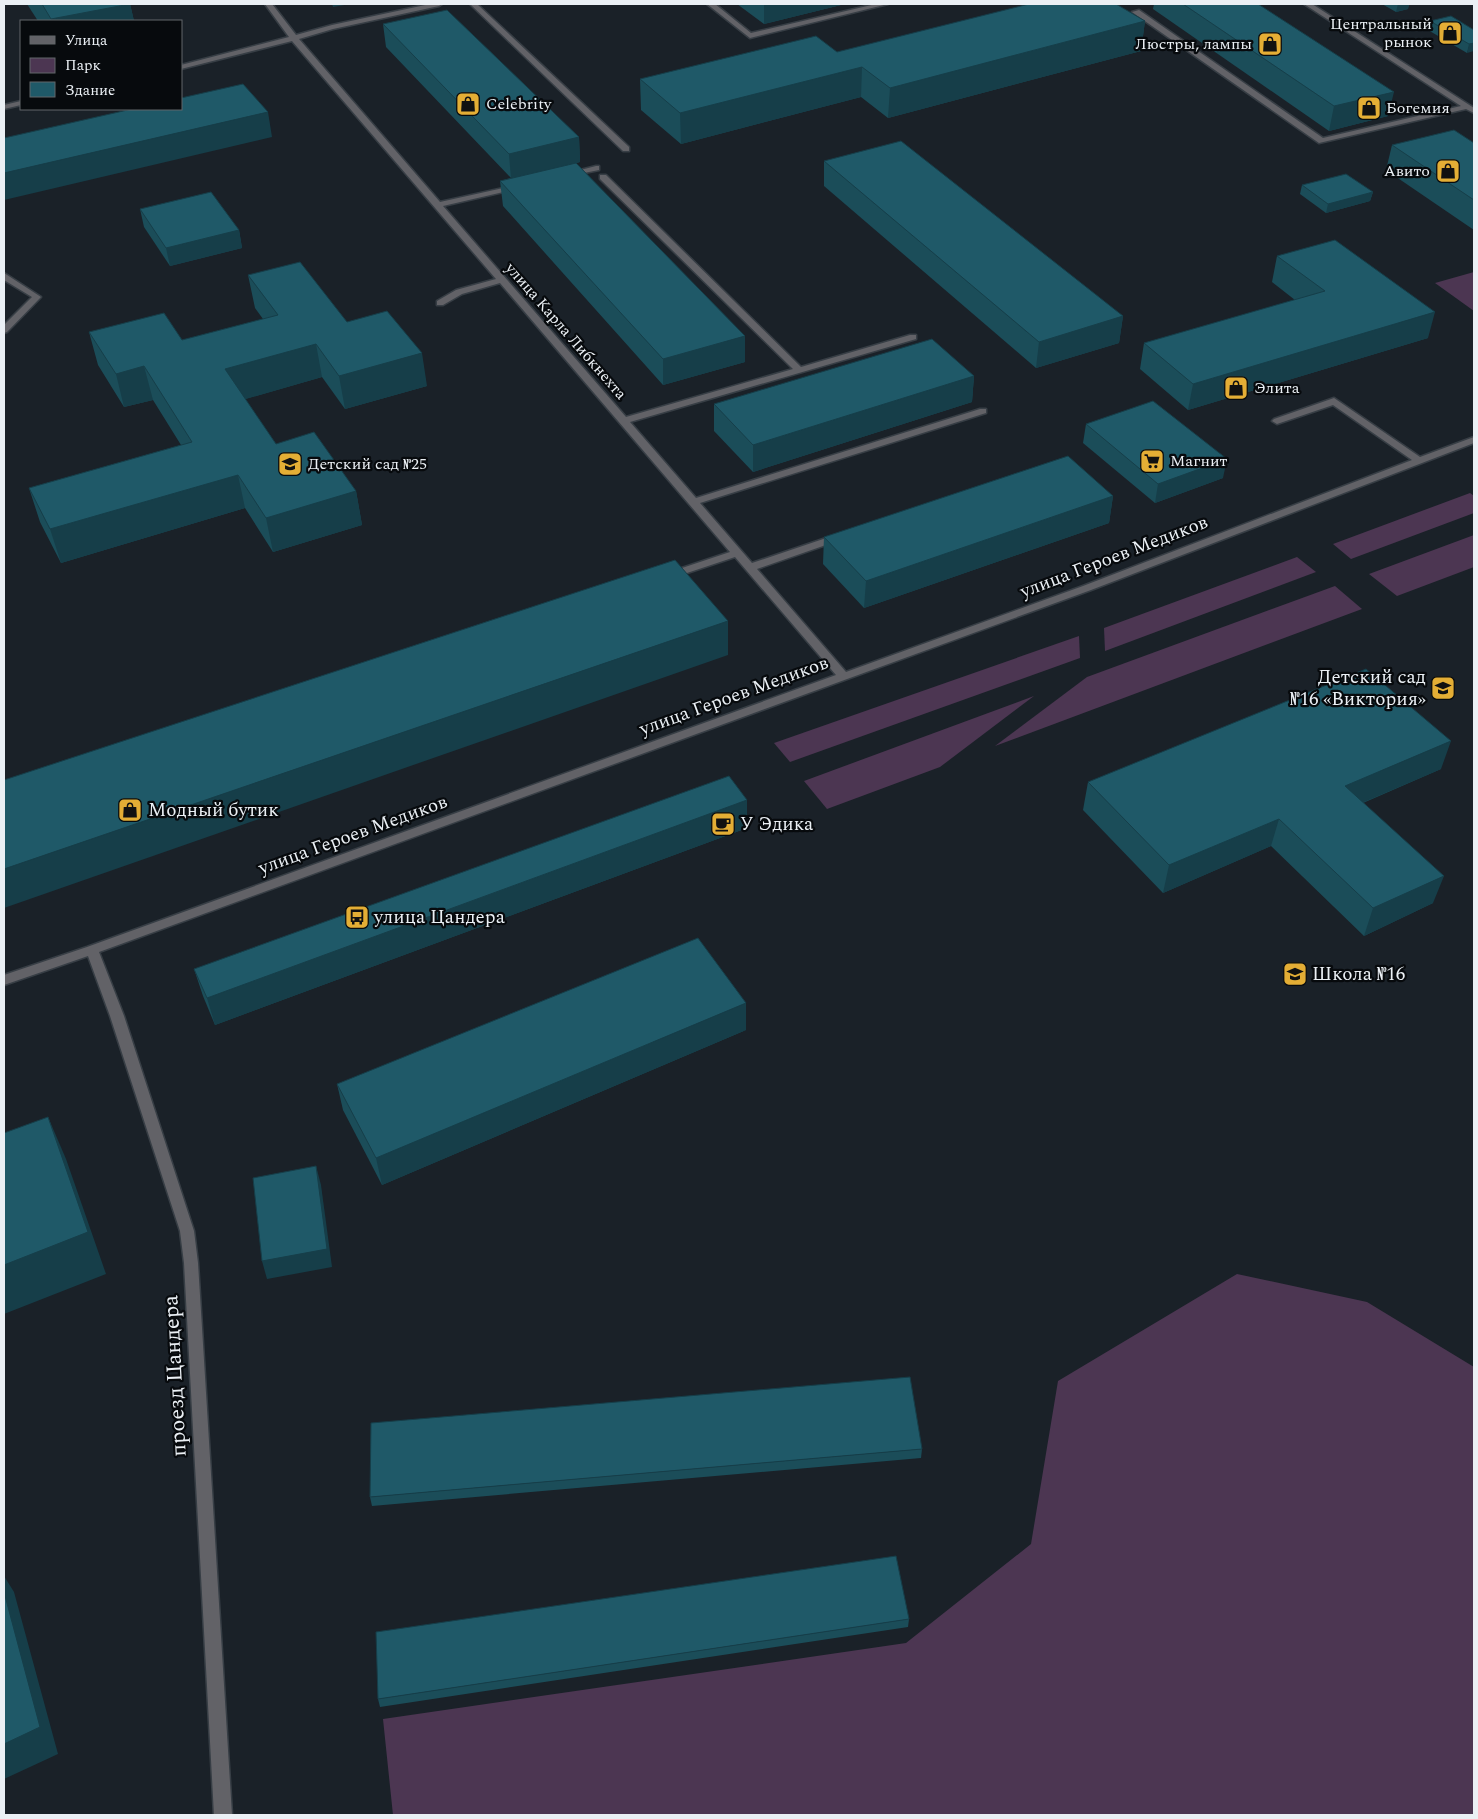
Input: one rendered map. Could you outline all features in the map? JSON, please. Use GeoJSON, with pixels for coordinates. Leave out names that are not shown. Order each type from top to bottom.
{"type":"FeatureCollection","features":[{"type":"Feature","properties":{"kind":"street","name":"улица Карла Либкнехта"},"geometry":{"type":"LineString","coordinates":[[268,4],[294,38],[843,676]]}},
{"type":"Feature","properties":{"kind":"street"},"geometry":{"type":"LineString","coordinates":[[182,67],[332,27],[439,4]]}},
{"type":"Feature","properties":{"kind":"street"},"geometry":{"type":"LineString","coordinates":[[474,4],[626,149]]}},
{"type":"Feature","properties":{"kind":"street"},"geometry":{"type":"LineString","coordinates":[[712,4],[750,36],[884,4]]}},
{"type":"Feature","properties":{"kind":"street"},"geometry":{"type":"LineString","coordinates":[[1307,4],[1474,111]]}},
{"type":"Feature","properties":{"kind":"street"},"geometry":{"type":"LineString","coordinates":[[1136,12],[1322,141],[1466,106]]}},
{"type":"Feature","properties":{"kind":"street"},"geometry":{"type":"LineString","coordinates":[[4,107],[20,103]]}},
{"type":"Feature","properties":{"kind":"street"},"geometry":{"type":"LineString","coordinates":[[557,177],[596,168]]}},
{"type":"Feature","properties":{"kind":"street"},"geometry":{"type":"LineString","coordinates":[[603,178],[799,370]]}},
{"type":"Feature","properties":{"kind":"street"},"geometry":{"type":"LineString","coordinates":[[438,205],[528,184]]}},
{"type":"Feature","properties":{"kind":"street"},"geometry":{"type":"LineString","coordinates":[[4,276],[37,298],[4,330]]}},
{"type":"Feature","properties":{"kind":"street"},"geometry":{"type":"LineString","coordinates":[[440,303],[459,292],[502,280]]}},
{"type":"Feature","properties":{"kind":"street"},"geometry":{"type":"LineString","coordinates":[[624,422],[913,337]]}},
{"type":"Feature","properties":{"kind":"street"},"geometry":{"type":"LineString","coordinates":[[1277,421],[1334,401],[1419,461]]}},
{"type":"Feature","properties":{"kind":"street"},"geometry":{"type":"LineString","coordinates":[[694,502],[983,411]]}},
{"type":"Feature","properties":{"kind":"street","name":"улица Героев Медиков"},"geometry":{"type":"LineString","coordinates":[[4,980],[92,950],[1097,584],[1474,440]]}},
{"type":"Feature","properties":{"kind":"street"},"geometry":{"type":"LineString","coordinates":[[750,568],[847,534]]}},
{"type":"Feature","properties":{"kind":"street"},"geometry":{"type":"LineString","coordinates":[[657,580],[737,553]]}},
{"type":"Feature","properties":{"kind":"street","name":"проезд Цандера"},"geometry":{"type":"LineString","coordinates":[[92,950],[117,1016],[187,1231],[192,1273],[223,1815]]}},
{"type":"Feature","properties":{"kind":"green space"},"geometry":{"type":"Polygon","coordinates":[[[1474,272],[1474,311],[1435,283],[1474,272]]]}},
{"type":"Feature","properties":{"kind":"green space"},"geometry":{"type":"Polygon","coordinates":[[[1470,493],[1474,496],[1474,513],[1351,559],[1333,544],[1470,493]]]}},
{"type":"Feature","properties":{"kind":"green space"},"geometry":{"type":"Polygon","coordinates":[[[1474,535],[1474,567],[1397,596],[1369,574],[1474,535]]]}},
{"type":"Feature","properties":{"kind":"green space"},"geometry":{"type":"Polygon","coordinates":[[[1297,557],[1316,572],[1105,651],[1104,628],[1297,557]]]}},
{"type":"Feature","properties":{"kind":"green space"},"geometry":{"type":"Polygon","coordinates":[[[1335,586],[1362,609],[995,746],[1087,677],[1335,586]]]}},
{"type":"Feature","properties":{"kind":"green space"},"geometry":{"type":"Polygon","coordinates":[[[1079,636],[1080,658],[790,762],[774,743],[1079,636]]]}},
{"type":"Feature","properties":{"kind":"green space"},"geometry":{"type":"Polygon","coordinates":[[[1034,696],[940,767],[827,809],[804,781],[1034,696]]]}},
{"type":"Feature","properties":{"kind":"green space"},"geometry":{"type":"Polygon","coordinates":[[[1237,1274],[1367,1302],[1474,1367],[1474,1815],[393,1815],[383,1719],[906,1643],[1031,1544],[1058,1381],[1237,1274]]]}},
{"type":"Feature","properties":{"kind":"building"},"geometry":{"type":"Polygon","coordinates":[[[42,4],[130,4],[51,19],[42,4]]]}},
{"type":"Feature","properties":{"kind":"building"},"geometry":{"type":"Polygon","coordinates":[[[1029,4],[1116,4],[1145,21],[890,88],[862,67],[680,113],[640,79],[816,36],[837,52],[1029,4]]]}},
{"type":"Feature","properties":{"kind":"building"},"geometry":{"type":"Polygon","coordinates":[[[1183,4],[1258,4],[1394,92],[1334,106],[1183,4]]]}},
{"type":"Feature","properties":{"kind":"building"},"geometry":{"type":"Polygon","coordinates":[[[447,10],[579,137],[509,154],[383,24],[447,10]]]}},
{"type":"Feature","properties":{"kind":"building"},"geometry":{"type":"Polygon","coordinates":[[[1451,16],[1474,30],[1474,43],[1469,44],[1430,21],[1451,16]]]}},
{"type":"Feature","properties":{"kind":"building"},"geometry":{"type":"Polygon","coordinates":[[[243,84],[268,112],[4,173],[4,138],[128,110],[182,110],[182,98],[243,84]]]}},
{"type":"Feature","properties":{"kind":"building"},"geometry":{"type":"Polygon","coordinates":[[[1454,130],[1474,143],[1474,200],[1392,145],[1454,130]]]}},
{"type":"Feature","properties":{"kind":"building"},"geometry":{"type":"Polygon","coordinates":[[[901,141],[1123,316],[1039,342],[824,161],[901,141]]]}},
{"type":"Feature","properties":{"kind":"building"},"geometry":{"type":"Polygon","coordinates":[[[576,163],[745,336],[663,359],[500,181],[576,163]]]}},
{"type":"Feature","properties":{"kind":"building"},"geometry":{"type":"Polygon","coordinates":[[[1346,174],[1373,192],[1328,204],[1302,185],[1346,174]]]}},
{"type":"Feature","properties":{"kind":"building"},"geometry":{"type":"Polygon","coordinates":[[[211,192],[239,230],[166,248],[140,209],[211,192]]]}},
{"type":"Feature","properties":{"kind":"building"},"geometry":{"type":"Polygon","coordinates":[[[1335,240],[1435,312],[1193,384],[1144,343],[1325,291],[1277,256],[1335,240]]]}},
{"type":"Feature","properties":{"kind":"building"},"geometry":{"type":"Polygon","coordinates":[[[300,262],[347,322],[387,311],[422,353],[339,376],[316,344],[225,369],[276,444],[314,432],[356,491],[266,518],[238,475],[50,529],[29,488],[192,442],[144,366],[116,374],[89,332],[164,313],[182,340],[278,315],[248,275],[300,262]]]}},
{"type":"Feature","properties":{"kind":"building"},"geometry":{"type":"Polygon","coordinates":[[[932,339],[974,376],[753,445],[714,404],[932,339]]]}},
{"type":"Feature","properties":{"kind":"building"},"geometry":{"type":"Polygon","coordinates":[[[1153,401],[1227,459],[1158,484],[1086,424],[1153,401]]]}},
{"type":"Feature","properties":{"kind":"building"},"geometry":{"type":"Polygon","coordinates":[[[1068,456],[1113,496],[866,581],[824,537],[1068,456]]]}},
{"type":"Feature","properties":{"kind":"building"},"geometry":{"type":"Polygon","coordinates":[[[675,560],[728,621],[4,869],[4,780],[675,560]]]}},
{"type":"Feature","properties":{"kind":"building"},"geometry":{"type":"Polygon","coordinates":[[[1366,669],[1451,741],[1345,786],[1444,876],[1373,908],[1279,819],[1169,865],[1088,782],[1366,669]]]}},
{"type":"Feature","properties":{"kind":"building"},"geometry":{"type":"Polygon","coordinates":[[[729,776],[747,800],[207,998],[194,969],[729,776]]]}},
{"type":"Feature","properties":{"kind":"building"},"geometry":{"type":"Polygon","coordinates":[[[698,938],[746,1003],[376,1158],[337,1084],[698,938]]]}},
{"type":"Feature","properties":{"kind":"building"},"geometry":{"type":"Polygon","coordinates":[[[48,1117],[88,1232],[4,1265],[4,1133],[48,1117]]]}},
{"type":"Feature","properties":{"kind":"building"},"geometry":{"type":"Polygon","coordinates":[[[316,1166],[327,1249],[262,1261],[253,1178],[316,1166]]]}},
{"type":"Feature","properties":{"kind":"building"},"geometry":{"type":"Polygon","coordinates":[[[910,1377],[922,1449],[370,1497],[371,1423],[910,1377]]]}},
{"type":"Feature","properties":{"kind":"building"},"geometry":{"type":"Polygon","coordinates":[[[896,1556],[909,1619],[378,1699],[376,1632],[896,1556]]]}},
{"type":"Feature","properties":{"kind":"building"},"geometry":{"type":"Polygon","coordinates":[[[4,1592],[40,1727],[4,1744],[4,1592]]]}},
{"type":"Feature","properties":{"kind":"place","name":"Центральный рынок"},"geometry":{"type":"Point","coordinates":[1450,33]}},
{"type":"Feature","properties":{"kind":"place","name":"Люстры, лампы"},"geometry":{"type":"Point","coordinates":[1270,44]}},
{"type":"Feature","properties":{"kind":"place","name":"Celebrity"},"geometry":{"type":"Point","coordinates":[468,104]}},
{"type":"Feature","properties":{"kind":"place","name":"Богемия"},"geometry":{"type":"Point","coordinates":[1369,108]}},
{"type":"Feature","properties":{"kind":"place","name":"Авито"},"geometry":{"type":"Point","coordinates":[1448,171]}},
{"type":"Feature","properties":{"kind":"place","name":"Элита"},"geometry":{"type":"Point","coordinates":[1236,388]}},
{"type":"Feature","properties":{"kind":"place","name":"Магнит"},"geometry":{"type":"Point","coordinates":[1152,461]}},
{"type":"Feature","properties":{"kind":"place","name":"Детский сад №25"},"geometry":{"type":"Point","coordinates":[290,464]}},
{"type":"Feature","properties":{"kind":"place","name":"Детский сад №16 «Виктория»"},"geometry":{"type":"Point","coordinates":[1443,688]}},
{"type":"Feature","properties":{"kind":"place","name":"Модный бутик"},"geometry":{"type":"Point","coordinates":[130,810]}},
{"type":"Feature","properties":{"kind":"place","name":"У Эдика"},"geometry":{"type":"Point","coordinates":[723,824]}},
{"type":"Feature","properties":{"kind":"place","name":"улица Цандера"},"geometry":{"type":"Point","coordinates":[357,917]}},
{"type":"Feature","properties":{"kind":"place","name":"Школа №16"},"geometry":{"type":"Point","coordinates":[1295,974]}}]}
